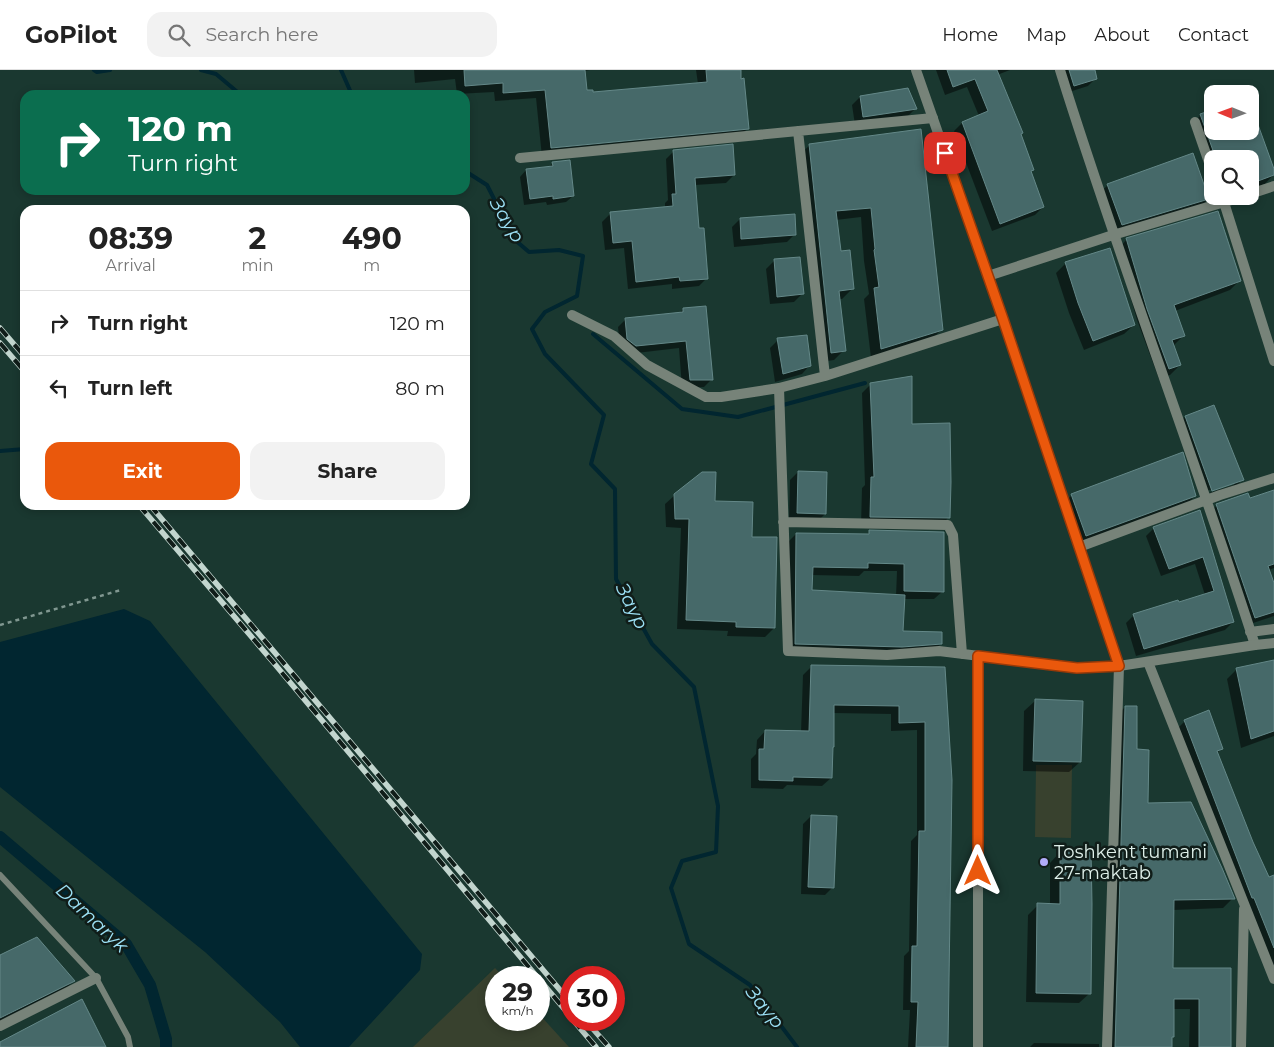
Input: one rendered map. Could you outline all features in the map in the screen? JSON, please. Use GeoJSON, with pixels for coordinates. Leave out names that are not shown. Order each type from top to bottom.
{"type":"FeatureCollection","features":[{"type":"Feature","properties":{"kind":"street"},"geometry":{"type":"LineString","coordinates":[[916,70],[1003,319],[1119,666],[1107,1047]]}},
{"type":"Feature","properties":{"kind":"street"},"geometry":{"type":"LineString","coordinates":[[1060,70],[1113,235],[1207,500],[1254,645]]}},
{"type":"Feature","properties":{"kind":"street"},"geometry":{"type":"LineString","coordinates":[[520,158],[933,118]]}},
{"type":"Feature","properties":{"kind":"street"},"geometry":{"type":"LineString","coordinates":[[1195,122],[1205,150]]}},
{"type":"Feature","properties":{"kind":"street"},"geometry":{"type":"LineString","coordinates":[[798,131],[825,376]]}},
{"type":"Feature","properties":{"kind":"street"},"geometry":{"type":"LineString","coordinates":[[1259,191],[1274,186]]}},
{"type":"Feature","properties":{"kind":"street"},"geometry":{"type":"LineString","coordinates":[[988,276],[1207,205]]}},
{"type":"Feature","properties":{"kind":"street"},"geometry":{"type":"LineString","coordinates":[[1225,205],[1274,361]]}},
{"type":"Feature","properties":{"kind":"street"},"geometry":{"type":"LineString","coordinates":[[572,315],[614,336],[648,365],[706,397],[721,397],[779,388],[825,376],[1003,319]]}},
{"type":"Feature","properties":{"kind":"street"},"geometry":{"type":"LineString","coordinates":[[779,388],[788,651],[887,655],[939,651],[1077,668],[1119,666],[1274,643]]}},
{"type":"Feature","properties":{"kind":"street"},"geometry":{"type":"LineString","coordinates":[[1079,547],[1207,500],[1274,478]]}},
{"type":"Feature","properties":{"kind":"street"},"geometry":{"type":"LineString","coordinates":[[783,522],[948,525],[953,535],[962,654]]}},
{"type":"Feature","properties":{"kind":"street"},"geometry":{"type":"LineString","coordinates":[[1250,632],[1274,629]]}},
{"type":"Feature","properties":{"kind":"street"},"geometry":{"type":"LineString","coordinates":[[978,656],[978,1047]]}},
{"type":"Feature","properties":{"kind":"street"},"geometry":{"type":"LineString","coordinates":[[1148,662],[1274,979]]}},
{"type":"Feature","properties":{"kind":"street"},"geometry":{"type":"LineString","coordinates":[[1241,1047],[1244,903]]}},
{"type":"Feature","properties":{"kind":"street"},"geometry":{"type":"LineString","coordinates":[[0,1026],[96,978]]}},
{"type":"Feature","properties":{"kind":"lane"},"geometry":{"type":"LineString","coordinates":[[0,875],[96,978],[128,1037],[130,1047]]}},
{"type":"Feature","properties":{"kind":"path"},"geometry":{"type":"LineString","coordinates":[[0,625],[121,590]]}},
{"type":"Feature","properties":{"kind":"green space"},"geometry":{"type":"Polygon","coordinates":[[[1036,765],[1072,765],[1071,838],[1035,837],[1036,765]]]}},
{"type":"Feature","properties":{"kind":"green space"},"geometry":{"type":"Polygon","coordinates":[[[485,978],[485,1031],[550,1031],[550,1026],[569,1047],[413,1047],[485,978]]]}},
{"type":"Feature","properties":{"kind":"water"},"geometry":{"type":"Polygon","coordinates":[[[124,609],[150,621],[422,954],[420,970],[349,1047],[300,1047],[280,1022],[205,952],[0,787],[0,642],[124,609]]]}},
{"type":"Feature","properties":{"kind":"building"},"geometry":{"type":"Polygon","coordinates":[[[464,70],[585,70],[587,90],[593,90],[593,92],[707,82],[706,70],[741,70],[741,79],[744,78],[749,129],[551,148],[545,90],[503,93],[503,83],[465,86],[464,70]]]}},
{"type":"Feature","properties":{"kind":"building"},"geometry":{"type":"Polygon","coordinates":[[[947,70],[997,70],[1023,133],[1021,134],[1034,170],[1031,171],[1044,207],[1000,224],[962,122],[988,111],[975,79],[953,87],[947,70]]]}},
{"type":"Feature","properties":{"kind":"building"},"geometry":{"type":"Polygon","coordinates":[[[1069,70],[1095,70],[1097,79],[1074,86],[1069,70]]]}},
{"type":"Feature","properties":{"kind":"building"},"geometry":{"type":"Polygon","coordinates":[[[908,88],[917,109],[863,117],[860,96],[908,88]]]}},
{"type":"Feature","properties":{"kind":"building"},"geometry":{"type":"Polygon","coordinates":[[[1204,113],[1204,125],[1200,114],[1204,113]]]}},
{"type":"Feature","properties":{"kind":"building"},"geometry":{"type":"Polygon","coordinates":[[[1259,127],[1274,169],[1274,175],[1259,181],[1259,150],[1213,150],[1209,140],[1259,140],[1259,127]]]}},
{"type":"Feature","properties":{"kind":"building"},"geometry":{"type":"Polygon","coordinates":[[[921,129],[943,330],[881,349],[874,288],[879,287],[871,208],[836,211],[841,251],[850,250],[854,289],[839,291],[846,351],[831,353],[809,144],[921,129]]]}},
{"type":"Feature","properties":{"kind":"building"},"geometry":{"type":"Polygon","coordinates":[[[733,144],[735,175],[695,178],[699,228],[704,228],[708,279],[680,281],[679,277],[636,282],[632,241],[613,243],[610,212],[673,206],[672,194],[676,194],[673,150],[733,144]]]}},
{"type":"Feature","properties":{"kind":"building"},"geometry":{"type":"Polygon","coordinates":[[[1193,153],[1204,185],[1204,200],[1122,225],[1107,184],[1193,153]]]}},
{"type":"Feature","properties":{"kind":"building"},"geometry":{"type":"Polygon","coordinates":[[[570,160],[574,196],[553,199],[553,196],[530,199],[526,169],[553,166],[552,162],[570,160]]]}},
{"type":"Feature","properties":{"kind":"building"},"geometry":{"type":"Polygon","coordinates":[[[1218,211],[1241,281],[1174,305],[1185,336],[1172,340],[1181,365],[1169,369],[1147,309],[1126,238],[1218,211]]]}},
{"type":"Feature","properties":{"kind":"building"},"geometry":{"type":"Polygon","coordinates":[[[795,214],[796,235],[741,239],[740,218],[795,214]]]}},
{"type":"Feature","properties":{"kind":"building"},"geometry":{"type":"Polygon","coordinates":[[[1110,248],[1135,325],[1093,341],[1065,262],[1110,248]]]}},
{"type":"Feature","properties":{"kind":"building"},"geometry":{"type":"Polygon","coordinates":[[[800,257],[804,294],[777,297],[774,259],[800,257]]]}},
{"type":"Feature","properties":{"kind":"building"},"geometry":{"type":"Polygon","coordinates":[[[706,306],[713,380],[690,380],[686,341],[636,346],[627,339],[625,318],[683,312],[683,308],[706,306]]]}},
{"type":"Feature","properties":{"kind":"building"},"geometry":{"type":"Polygon","coordinates":[[[807,335],[811,366],[783,374],[777,338],[807,335]]]}},
{"type":"Feature","properties":{"kind":"building"},"geometry":{"type":"Polygon","coordinates":[[[912,376],[912,424],[950,423],[950,518],[870,517],[871,477],[874,477],[870,383],[912,376]]]}},
{"type":"Feature","properties":{"kind":"building"},"geometry":{"type":"Polygon","coordinates":[[[1214,405],[1244,480],[1212,491],[1185,416],[1214,405]]]}},
{"type":"Feature","properties":{"kind":"building"},"geometry":{"type":"Polygon","coordinates":[[[1183,452],[1196,496],[1086,536],[1071,494],[1183,452]]]}},
{"type":"Feature","properties":{"kind":"building"},"geometry":{"type":"Polygon","coordinates":[[[798,471],[827,472],[826,514],[797,513],[798,471]]]}},
{"type":"Feature","properties":{"kind":"building"},"geometry":{"type":"Polygon","coordinates":[[[702,472],[716,472],[715,501],[753,502],[752,537],[777,537],[775,628],[736,627],[736,622],[686,620],[689,519],[675,519],[674,494],[702,472]]]}},
{"type":"Feature","properties":{"kind":"building"},"geometry":{"type":"Polygon","coordinates":[[[1274,490],[1274,564],[1268,566],[1274,583],[1274,612],[1255,618],[1216,504],[1248,493],[1250,498],[1274,490]]]}},
{"type":"Feature","properties":{"kind":"building"},"geometry":{"type":"Polygon","coordinates":[[[1200,510],[1234,622],[1144,649],[1133,614],[1214,591],[1203,557],[1169,569],[1153,527],[1200,510]]]}},
{"type":"Feature","properties":{"kind":"building"},"geometry":{"type":"Polygon","coordinates":[[[869,530],[944,532],[944,592],[904,591],[904,564],[868,563],[868,568],[813,567],[812,590],[905,595],[903,631],[942,632],[942,644],[902,647],[795,644],[796,533],[869,534],[869,530]]]}},
{"type":"Feature","properties":{"kind":"building"},"geometry":{"type":"Polygon","coordinates":[[[1274,660],[1274,731],[1251,739],[1236,668],[1274,660]]]}},
{"type":"Feature","properties":{"kind":"building"},"geometry":{"type":"Polygon","coordinates":[[[811,665],[945,667],[952,780],[948,1047],[916,1047],[918,1002],[911,1002],[912,946],[917,946],[919,831],[925,831],[925,722],[899,723],[899,706],[834,705],[832,778],[793,777],[793,781],[759,780],[759,749],[764,749],[765,730],[809,731],[811,665]]]}},
{"type":"Feature","properties":{"kind":"building"},"geometry":{"type":"Polygon","coordinates":[[[1035,699],[1083,701],[1081,762],[1033,761],[1035,699]]]}},
{"type":"Feature","properties":{"kind":"building"},"geometry":{"type":"Polygon","coordinates":[[[1125,706],[1137,706],[1137,749],[1149,750],[1148,803],[1191,802],[1235,899],[1174,900],[1173,968],[1231,968],[1231,1047],[1199,1047],[1199,999],[1174,999],[1174,1037],[1172,1037],[1172,1047],[1115,1047],[1125,706]]]}},
{"type":"Feature","properties":{"kind":"building"},"geometry":{"type":"Polygon","coordinates":[[[1209,710],[1223,749],[1217,751],[1269,877],[1274,875],[1274,948],[1254,898],[1252,898],[1184,720],[1209,710]]]}},
{"type":"Feature","properties":{"kind":"building"},"geometry":{"type":"Polygon","coordinates":[[[811,815],[837,816],[834,888],[808,887],[811,815]]]}},
{"type":"Feature","properties":{"kind":"building"},"geometry":{"type":"Polygon","coordinates":[[[1060,851],[1091,851],[1091,994],[1036,993],[1037,903],[1060,904],[1060,851]]]}},
{"type":"Feature","properties":{"kind":"building"},"geometry":{"type":"Polygon","coordinates":[[[37,937],[75,981],[0,1018],[0,955],[37,937]]]}},
{"type":"Feature","properties":{"kind":"building"},"geometry":{"type":"Polygon","coordinates":[[[82,999],[106,1047],[0,1047],[0,1042],[82,999]]]}},
{"type":"Feature","properties":{"kind":"waterway","name":"Заур"},"geometry":{"type":"LineString","coordinates":[[94,70],[97,72],[110,70]]}},
{"type":"Feature","properties":{"kind":"waterway","name":"Заур"},"geometry":{"type":"LineString","coordinates":[[201,70],[216,74],[235,90]]}},
{"type":"Feature","properties":{"kind":"waterway"},"geometry":{"type":"LineString","coordinates":[[341,70],[350,90]]}},
{"type":"Feature","properties":{"kind":"waterway","name":"Заур"},"geometry":{"type":"LineString","coordinates":[[470,174],[487,185],[515,240],[529,252],[559,250],[583,256],[577,296],[545,312],[532,329],[545,354],[604,415],[591,464],[615,489],[616,579],[652,644],[694,687],[718,806],[716,852],[682,861],[671,888],[689,944],[750,985],[797,1047]]}},
{"type":"Feature","properties":{"kind":"waterway"},"geometry":{"type":"LineString","coordinates":[[593,334],[682,409],[738,417],[865,383]]}},
{"type":"Feature","properties":{"kind":"waterway"},"geometry":{"type":"LineString","coordinates":[[0,451],[20,449]]}},
{"type":"Feature","properties":{"kind":"waterway","name":"Damaryk"},"geometry":{"type":"LineString","coordinates":[[0,837],[126,944],[150,985],[166,1039],[166,1047]]}},
{"type":"Feature","properties":{"kind":"railway"},"geometry":{"type":"LineString","coordinates":[[0,328],[20,351]]}},
{"type":"Feature","properties":{"kind":"railway"},"geometry":{"type":"LineString","coordinates":[[0,343],[20,366]]}},
{"type":"Feature","properties":{"kind":"railway"},"geometry":{"type":"LineString","coordinates":[[143,510],[528,966]]}},
{"type":"Feature","properties":{"kind":"railway"},"geometry":{"type":"LineString","coordinates":[[154,510],[560,990]]}},
{"type":"Feature","properties":{"kind":"railway"},"geometry":{"type":"LineString","coordinates":[[550,992],[560,1004]]}},
{"type":"Feature","properties":{"kind":"railway"},"geometry":{"type":"LineString","coordinates":[[582,1031],[596,1047]]}},
{"type":"Feature","properties":{"kind":"railway"},"geometry":{"type":"LineString","coordinates":[[595,1031],[609,1047]]}},
{"type":"Feature","properties":{"kind":"place","name":"Toshkent tumani 27-maktab"},"geometry":{"type":"Point","coordinates":[1044,862]}},
{"type":"Feature","properties":{"kind":"route"},"geometry":{"type":"LineString","coordinates":[[945,153],[1003,319],[1119,666],[1077,668],[978,656],[978,871]]}}]}
